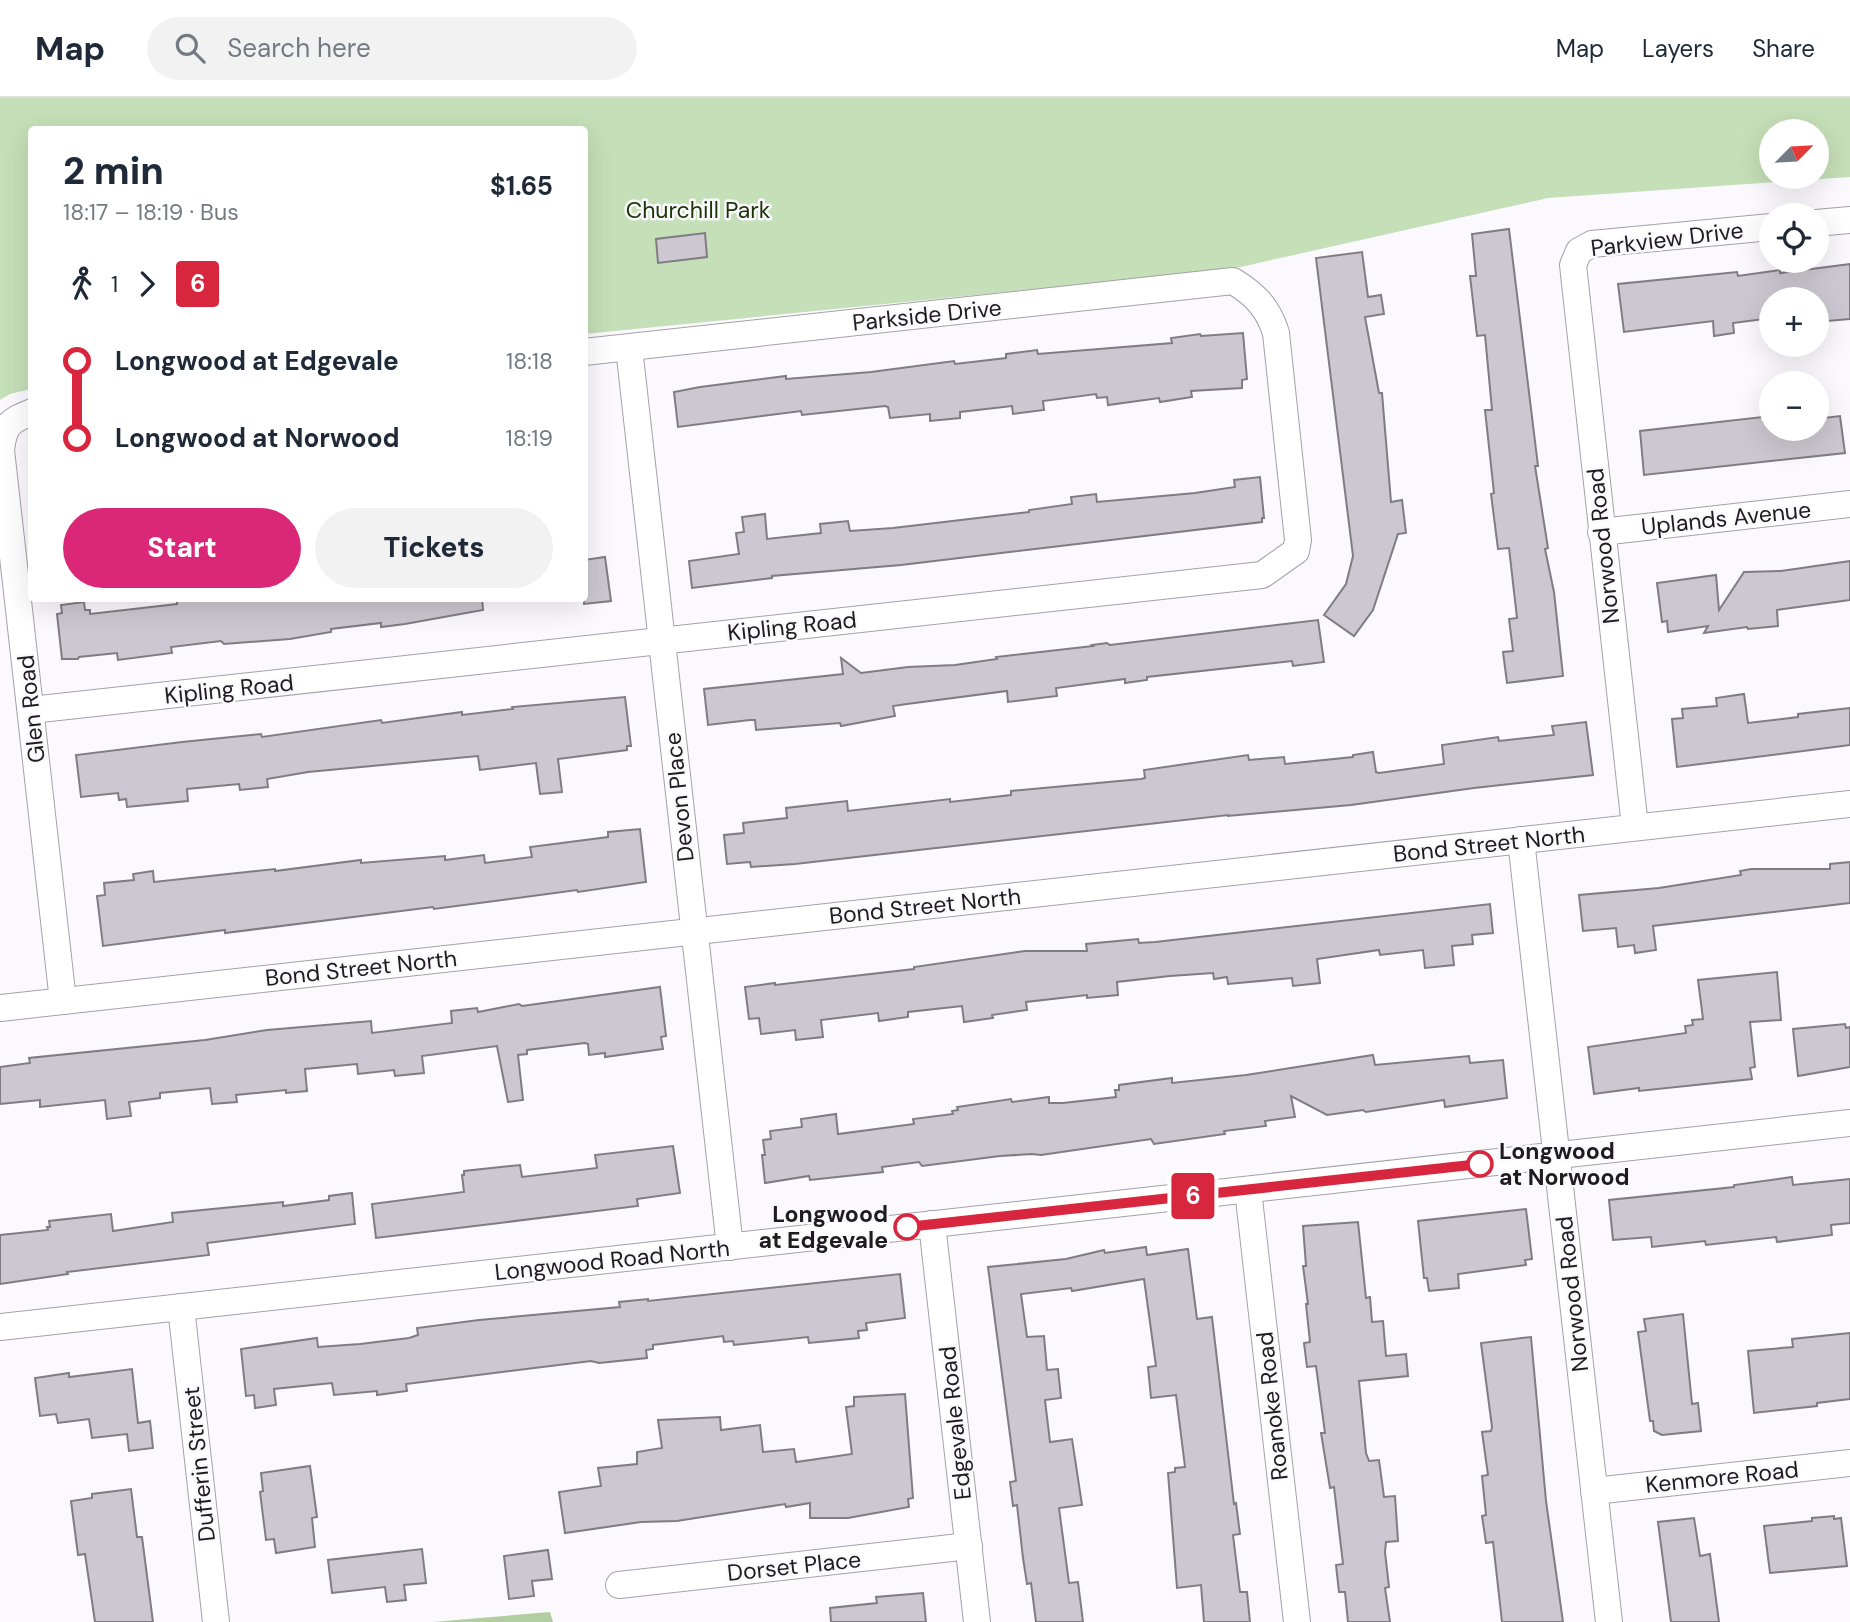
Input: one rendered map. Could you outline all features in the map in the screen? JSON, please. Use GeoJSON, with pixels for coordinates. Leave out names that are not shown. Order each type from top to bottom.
{"type":"FeatureCollection","features":[{"type":"Feature","properties":{"kind":"street"},"geometry":{"type":"LineString","coordinates":[[1829,222],[1850,220]]}},
{"type":"Feature","properties":{"kind":"street","name":"Parkview Drive"},"geometry":{"type":"LineString","coordinates":[[1573,265],[1579,251],[1592,244],[1759,228]]}},
{"type":"Feature","properties":{"kind":"street","name":"Norwood Road"},"geometry":{"type":"LineString","coordinates":[[1573,265],[1635,827]]}},
{"type":"Feature","properties":{"kind":"street","name":"Parkside Drive"},"geometry":{"type":"LineString","coordinates":[[588,352],[1233,281],[1262,305]]}},
{"type":"Feature","properties":{"kind":"street","name":"Kipling Road"},"geometry":{"type":"LineString","coordinates":[[31,710],[1262,575],[1296,551],[1298,540],[1276,333],[1269,313],[1262,305]]}},
{"type":"Feature","properties":{"kind":"street","name":"Devon Place"},"geometry":{"type":"LineString","coordinates":[[629,348],[730,1247]]}},
{"type":"Feature","properties":{"kind":"street","name":"Glen Road"},"geometry":{"type":"LineString","coordinates":[[22,416],[3,433],[1,450],[63,1001]]}},
{"type":"Feature","properties":{"kind":"street","name":"Uplands Avenue"},"geometry":{"type":"LineString","coordinates":[[1601,532],[1850,504]]}},
{"type":"Feature","properties":{"kind":"street","name":"Bond Street North"},"geometry":{"type":"LineString","coordinates":[[0,1007],[1850,804]]}},
{"type":"Feature","properties":{"kind":"street","name":"Norwood Road"},"geometry":{"type":"LineString","coordinates":[[1521,840],[1609,1622]]}},
{"type":"Feature","properties":{"kind":"street","name":"Longwood Road North"},"geometry":{"type":"LineString","coordinates":[[0,1327],[1850,1123]]}},
{"type":"Feature","properties":{"kind":"street","name":"Roanoke Road"},"geometry":{"type":"LineString","coordinates":[[1248,1189],[1297,1622]]}},
{"type":"Feature","properties":{"kind":"street","name":"Edgevale Road"},"geometry":{"type":"LineString","coordinates":[[932,1224],[977,1622]]}},
{"type":"Feature","properties":{"kind":"street","name":"Dufferin Street"},"geometry":{"type":"LineString","coordinates":[[181,1307],[216,1622]]}},
{"type":"Feature","properties":{"kind":"street","name":"Kenmore Road"},"geometry":{"type":"LineString","coordinates":[[1594,1491],[1850,1463]]}},
{"type":"Feature","properties":{"kind":"street","name":"Dorset Place"},"geometry":{"type":"LineString","coordinates":[[619,1585],[969,1546]]}},
{"type":"Feature","properties":{"kind":"green space","name":"Churchill Park"},"geometry":{"type":"Polygon","coordinates":[[[0,98],[1850,98],[1850,177],[1829,178],[1829,119],[1759,119],[1759,183],[1548,198],[1227,270],[588,334],[588,126],[28,126],[28,390],[10,394],[0,400],[0,98]]]}},
{"type":"Feature","properties":{"kind":"green space"},"geometry":{"type":"Polygon","coordinates":[[[550,1612],[553,1622],[433,1622],[550,1612]]]}},
{"type":"Feature","properties":{"kind":"building"},"geometry":{"type":"Polygon","coordinates":[[[1509,229],[1538,466],[1535,466],[1548,548],[1545,549],[1554,592],[1563,676],[1507,683],[1503,652],[1513,651],[1509,619],[1517,618],[1509,548],[1498,549],[1485,410],[1492,410],[1485,335],[1477,336],[1470,276],[1476,276],[1472,234],[1509,229]]]}},
{"type":"Feature","properties":{"kind":"building"},"geometry":{"type":"Polygon","coordinates":[[[705,233],[707,257],[658,263],[656,239],[705,233]]]}},
{"type":"Feature","properties":{"kind":"building"},"geometry":{"type":"Polygon","coordinates":[[[1362,252],[1368,297],[1381,295],[1384,314],[1365,317],[1379,393],[1382,393],[1391,502],[1402,500],[1406,533],[1398,534],[1373,610],[1354,636],[1324,615],[1346,584],[1353,556],[1316,258],[1362,252]]]}},
{"type":"Feature","properties":{"kind":"building"},"geometry":{"type":"Polygon","coordinates":[[[1850,264],[1850,319],[1829,321],[1829,287],[1759,287],[1759,320],[1733,323],[1734,333],[1714,336],[1713,321],[1624,332],[1618,284],[1737,272],[1738,276],[1759,273],[1829,273],[1829,267],[1850,264]]]}},
{"type":"Feature","properties":{"kind":"building"},"geometry":{"type":"Polygon","coordinates":[[[1243,333],[1247,379],[1242,380],[1242,388],[1191,391],[1192,397],[1160,402],[1159,398],[1108,405],[1107,397],[1097,398],[1096,394],[1043,401],[1044,410],[1013,414],[1012,406],[960,412],[960,418],[930,421],[930,414],[890,418],[888,407],[885,406],[802,415],[801,411],[678,427],[674,392],[700,387],[786,376],[786,379],[871,372],[954,361],[955,364],[1006,358],[1006,354],[1037,350],[1038,354],[1172,343],[1171,338],[1243,333]]]}},
{"type":"Feature","properties":{"kind":"building"},"geometry":{"type":"Polygon","coordinates":[[[1840,416],[1845,453],[1644,475],[1640,431],[1759,417],[1759,441],[1829,441],[1829,417],[1840,416]]]}},
{"type":"Feature","properties":{"kind":"building"},"geometry":{"type":"Polygon","coordinates":[[[1260,477],[1264,518],[1262,522],[901,565],[772,576],[692,588],[689,561],[739,554],[736,533],[744,532],[742,517],[765,514],[767,539],[821,533],[820,524],[848,521],[850,531],[893,528],[1029,512],[1072,504],[1071,497],[1096,494],[1097,502],[1195,493],[1235,487],[1234,480],[1260,477]]]}},
{"type":"Feature","properties":{"kind":"building"},"geometry":{"type":"Polygon","coordinates":[[[605,557],[611,601],[584,604],[588,602],[588,559],[605,557]]]}},
{"type":"Feature","properties":{"kind":"building"},"geometry":{"type":"Polygon","coordinates":[[[1850,561],[1850,600],[1777,610],[1778,626],[1704,633],[1708,626],[1668,632],[1667,621],[1662,622],[1657,583],[1716,575],[1719,610],[1744,572],[1781,571],[1850,561]]]}},
{"type":"Feature","properties":{"kind":"building"},"geometry":{"type":"Polygon","coordinates":[[[84,602],[85,610],[90,610],[90,614],[177,604],[482,602],[483,610],[381,627],[381,623],[331,629],[331,632],[290,639],[224,644],[221,641],[171,647],[172,653],[118,660],[117,653],[62,659],[57,614],[62,613],[61,605],[84,602]]]}},
{"type":"Feature","properties":{"kind":"building"},"geometry":{"type":"Polygon","coordinates":[[[1318,620],[1324,662],[1293,666],[1292,661],[1147,677],[1147,680],[1125,683],[1125,679],[1056,688],[1057,696],[1008,702],[1007,691],[907,704],[893,706],[895,716],[841,726],[840,723],[756,730],[755,720],[708,725],[704,689],[843,674],[841,658],[861,673],[955,665],[1107,643],[1110,645],[1318,620]]]}},
{"type":"Feature","properties":{"kind":"building"},"geometry":{"type":"Polygon","coordinates":[[[1744,694],[1748,723],[1850,708],[1850,745],[1677,767],[1672,719],[1683,718],[1682,709],[1717,706],[1716,698],[1744,694]]]}},
{"type":"Feature","properties":{"kind":"building"},"geometry":{"type":"Polygon","coordinates":[[[625,697],[631,746],[627,746],[627,750],[558,759],[562,792],[540,794],[536,763],[480,770],[478,756],[308,772],[267,779],[268,787],[240,790],[239,784],[187,789],[188,801],[127,807],[126,799],[119,800],[118,793],[81,797],[76,755],[261,734],[262,737],[381,720],[382,723],[462,712],[462,715],[513,709],[512,707],[625,697]]]}},
{"type":"Feature","properties":{"kind":"building"},"geometry":{"type":"Polygon","coordinates":[[[1586,722],[1593,775],[1351,805],[1228,815],[795,864],[751,867],[750,862],[727,864],[724,835],[744,833],[743,823],[787,818],[786,808],[847,801],[848,811],[950,799],[950,802],[1011,795],[1011,791],[1141,779],[1145,778],[1144,770],[1248,755],[1249,760],[1284,757],[1285,764],[1353,757],[1373,752],[1376,772],[1379,773],[1444,764],[1442,745],[1498,737],[1499,741],[1554,735],[1552,726],[1586,722]]]}},
{"type":"Feature","properties":{"kind":"building"},"geometry":{"type":"Polygon","coordinates":[[[640,829],[646,882],[103,946],[97,896],[105,895],[104,883],[134,880],[133,874],[153,871],[154,882],[361,860],[361,863],[445,856],[445,860],[484,855],[485,863],[532,857],[530,847],[608,837],[608,832],[640,829]]]}},
{"type":"Feature","properties":{"kind":"building"},"geometry":{"type":"Polygon","coordinates":[[[1850,862],[1850,903],[1653,926],[1656,950],[1635,953],[1634,945],[1618,947],[1616,928],[1583,931],[1579,895],[1659,888],[1741,875],[1740,871],[1751,869],[1830,869],[1830,864],[1850,862]]]}},
{"type":"Feature","properties":{"kind":"building"},"geometry":{"type":"Polygon","coordinates":[[[1490,904],[1493,933],[1472,935],[1473,944],[1452,946],[1454,965],[1425,968],[1423,950],[1380,955],[1379,950],[1317,959],[1320,983],[1293,986],[1292,978],[1228,984],[1227,977],[1214,979],[1213,973],[1170,976],[1117,982],[1118,995],[1087,998],[1087,995],[1026,1002],[1027,1010],[964,1022],[962,1006],[908,1012],[908,1017],[879,1021],[878,1013],[821,1020],[823,1037],[796,1040],[795,1030],[761,1034],[759,1018],[749,1019],[745,987],[914,969],[1025,951],[1087,951],[1086,944],[1138,939],[1139,943],[1155,942],[1490,904]]]}},
{"type":"Feature","properties":{"kind":"building"},"geometry":{"type":"Polygon","coordinates":[[[1777,972],[1781,1020],[1750,1022],[1755,1067],[1750,1068],[1752,1079],[1594,1094],[1588,1047],[1686,1033],[1685,1026],[1693,1025],[1692,1020],[1703,1019],[1698,980],[1777,972]]]}},
{"type":"Feature","properties":{"kind":"building"},"geometry":{"type":"Polygon","coordinates":[[[660,987],[666,1036],[661,1037],[663,1049],[605,1057],[605,1053],[589,1055],[588,1044],[585,1043],[527,1050],[527,1054],[518,1055],[523,1100],[508,1102],[497,1046],[422,1056],[424,1073],[395,1076],[394,1070],[358,1074],[357,1064],[305,1069],[307,1091],[286,1093],[286,1090],[236,1095],[237,1102],[212,1104],[210,1088],[160,1093],[160,1098],[129,1102],[131,1116],[107,1119],[105,1100],[40,1107],[40,1100],[0,1104],[0,1067],[30,1063],[29,1058],[205,1040],[267,1030],[371,1021],[372,1033],[452,1023],[451,1011],[477,1008],[478,1012],[519,1004],[522,1006],[660,987]]]}},
{"type":"Feature","properties":{"kind":"building"},"geometry":{"type":"Polygon","coordinates":[[[1845,1024],[1846,1028],[1850,1027],[1850,1067],[1798,1076],[1793,1029],[1845,1024]]]}},
{"type":"Feature","properties":{"kind":"building"},"geometry":{"type":"Polygon","coordinates":[[[1373,1055],[1375,1065],[1469,1056],[1470,1063],[1503,1060],[1507,1098],[1445,1107],[1444,1100],[1327,1115],[1291,1096],[1295,1117],[1265,1121],[1266,1126],[1224,1131],[1225,1134],[1154,1144],[1151,1139],[1041,1155],[1000,1156],[922,1166],[919,1162],[882,1167],[883,1172],[810,1180],[809,1176],[765,1183],[763,1140],[771,1139],[770,1131],[802,1127],[801,1119],[836,1114],[838,1134],[914,1124],[913,1119],[953,1114],[952,1111],[958,1110],[957,1107],[1011,1099],[1012,1102],[1049,1097],[1049,1103],[1063,1103],[1116,1097],[1115,1090],[1119,1090],[1119,1085],[1172,1078],[1172,1083],[1246,1075],[1373,1055]]]}},
{"type":"Feature","properties":{"kind":"building"},"geometry":{"type":"Polygon","coordinates":[[[673,1146],[680,1193],[637,1199],[638,1206],[376,1238],[372,1204],[464,1192],[464,1171],[520,1165],[522,1177],[597,1168],[595,1155],[673,1146]]]}},
{"type":"Feature","properties":{"kind":"building"},"geometry":{"type":"Polygon","coordinates":[[[1792,1177],[1793,1185],[1850,1179],[1850,1223],[1831,1225],[1832,1235],[1777,1242],[1776,1237],[1706,1245],[1705,1241],[1652,1247],[1651,1237],[1613,1240],[1609,1200],[1734,1187],[1792,1177]]]}},
{"type":"Feature","properties":{"kind":"building"},"geometry":{"type":"Polygon","coordinates":[[[352,1193],[355,1224],[207,1243],[209,1255],[67,1272],[68,1274],[0,1284],[0,1235],[48,1230],[49,1221],[111,1214],[113,1231],[173,1222],[172,1213],[283,1202],[283,1206],[329,1200],[329,1196],[352,1193]]]}},
{"type":"Feature","properties":{"kind":"building"},"geometry":{"type":"Polygon","coordinates":[[[1526,1209],[1532,1259],[1525,1260],[1526,1265],[1458,1274],[1459,1288],[1429,1291],[1427,1278],[1424,1278],[1418,1221],[1526,1209]]]}},
{"type":"Feature","properties":{"kind":"building"},"geometry":{"type":"Polygon","coordinates":[[[1358,1222],[1366,1298],[1370,1297],[1372,1322],[1383,1321],[1386,1356],[1406,1354],[1408,1376],[1359,1381],[1366,1453],[1369,1461],[1379,1460],[1384,1497],[1395,1496],[1398,1541],[1386,1542],[1385,1552],[1389,1587],[1385,1588],[1390,1622],[1348,1622],[1345,1592],[1339,1592],[1336,1565],[1343,1564],[1334,1487],[1330,1488],[1321,1433],[1325,1433],[1316,1366],[1307,1367],[1304,1343],[1310,1342],[1303,1266],[1306,1266],[1303,1226],[1358,1222]]]}},
{"type":"Feature","properties":{"kind":"building"},"geometry":{"type":"Polygon","coordinates":[[[1146,1247],[1147,1255],[1188,1249],[1197,1319],[1212,1317],[1234,1504],[1236,1503],[1240,1534],[1233,1535],[1240,1592],[1247,1592],[1250,1622],[1204,1622],[1201,1585],[1177,1588],[1168,1473],[1175,1472],[1175,1468],[1185,1467],[1176,1395],[1151,1398],[1148,1367],[1156,1366],[1144,1279],[1072,1291],[1071,1288],[1021,1294],[1027,1337],[1044,1336],[1047,1370],[1058,1369],[1061,1398],[1045,1400],[1050,1442],[1072,1439],[1082,1505],[1059,1508],[1069,1583],[1078,1582],[1083,1622],[1036,1622],[1031,1583],[1027,1584],[1017,1505],[1013,1506],[1010,1482],[1016,1481],[988,1267],[1066,1259],[1104,1250],[1105,1253],[1146,1247]]]}},
{"type":"Feature","properties":{"kind":"building"},"geometry":{"type":"Polygon","coordinates":[[[900,1274],[905,1318],[866,1323],[867,1330],[858,1331],[859,1338],[809,1343],[808,1337],[734,1345],[733,1341],[724,1342],[723,1336],[653,1345],[653,1349],[646,1350],[647,1358],[599,1363],[591,1361],[406,1384],[407,1391],[377,1395],[377,1391],[334,1395],[332,1383],[274,1389],[276,1405],[255,1408],[254,1395],[246,1396],[241,1349],[317,1338],[318,1347],[360,1344],[409,1338],[418,1335],[417,1328],[620,1307],[619,1302],[900,1274]]]}},
{"type":"Feature","properties":{"kind":"building"},"geometry":{"type":"Polygon","coordinates":[[[1683,1314],[1692,1404],[1698,1403],[1701,1431],[1662,1435],[1654,1431],[1653,1421],[1650,1421],[1638,1332],[1646,1331],[1644,1319],[1683,1314]]]}},
{"type":"Feature","properties":{"kind":"building"},"geometry":{"type":"Polygon","coordinates":[[[1850,1333],[1850,1399],[1817,1403],[1817,1406],[1754,1413],[1748,1351],[1793,1347],[1792,1339],[1850,1333]]]}},
{"type":"Feature","properties":{"kind":"building"},"geometry":{"type":"Polygon","coordinates":[[[1531,1337],[1546,1501],[1563,1622],[1502,1622],[1493,1542],[1486,1543],[1482,1516],[1486,1515],[1482,1476],[1488,1475],[1482,1432],[1491,1431],[1492,1427],[1481,1343],[1531,1337]]]}},
{"type":"Feature","properties":{"kind":"building"},"geometry":{"type":"Polygon","coordinates":[[[132,1369],[138,1423],[150,1421],[153,1448],[129,1451],[127,1434],[92,1438],[89,1419],[58,1423],[56,1414],[40,1416],[35,1378],[69,1373],[69,1377],[132,1369]]]}},
{"type":"Feature","properties":{"kind":"building"},"geometry":{"type":"Polygon","coordinates":[[[905,1394],[913,1498],[908,1499],[909,1507],[848,1518],[810,1518],[810,1503],[786,1507],[785,1504],[677,1521],[641,1522],[565,1533],[559,1492],[601,1486],[598,1468],[637,1464],[637,1452],[662,1448],[658,1420],[720,1417],[721,1430],[760,1425],[763,1452],[794,1449],[796,1462],[852,1454],[846,1407],[854,1406],[854,1397],[905,1394]]]}},
{"type":"Feature","properties":{"kind":"building"},"geometry":{"type":"Polygon","coordinates":[[[310,1466],[317,1517],[312,1518],[315,1547],[276,1553],[274,1539],[266,1540],[260,1492],[263,1491],[261,1473],[310,1466]]]}},
{"type":"Feature","properties":{"kind":"building"},"geometry":{"type":"Polygon","coordinates":[[[131,1489],[137,1537],[142,1537],[153,1622],[95,1622],[85,1554],[78,1555],[71,1501],[92,1498],[92,1494],[131,1489]]]}},
{"type":"Feature","properties":{"kind":"building"},"geometry":{"type":"Polygon","coordinates":[[[1834,1516],[1834,1519],[1841,1518],[1847,1566],[1770,1573],[1764,1526],[1834,1516]]]}},
{"type":"Feature","properties":{"kind":"building"},"geometry":{"type":"Polygon","coordinates":[[[1694,1518],[1700,1556],[1710,1554],[1719,1622],[1671,1622],[1658,1522],[1694,1518]]]}},
{"type":"Feature","properties":{"kind":"building"},"geometry":{"type":"Polygon","coordinates":[[[422,1549],[426,1583],[404,1585],[406,1600],[387,1602],[385,1587],[332,1593],[328,1560],[422,1549]]]}},
{"type":"Feature","properties":{"kind":"building"},"geometry":{"type":"Polygon","coordinates":[[[548,1550],[552,1579],[532,1581],[534,1596],[509,1599],[504,1556],[548,1550]]]}},
{"type":"Feature","properties":{"kind":"building"},"geometry":{"type":"Polygon","coordinates":[[[923,1593],[926,1622],[831,1622],[830,1608],[877,1603],[876,1597],[923,1593]]]}},
{"type":"Feature","properties":{"kind":"bus line","name":"6"},"geometry":{"type":"LineString","coordinates":[[907,1227],[1480,1164]]}},
{"type":"Feature","properties":{"kind":"place","name":"Longwood at Norwood"},"geometry":{"type":"Point","coordinates":[1480,1164]}},
{"type":"Feature","properties":{"kind":"place","name":"Longwood at Edgevale"},"geometry":{"type":"Point","coordinates":[907,1227]}}]}
